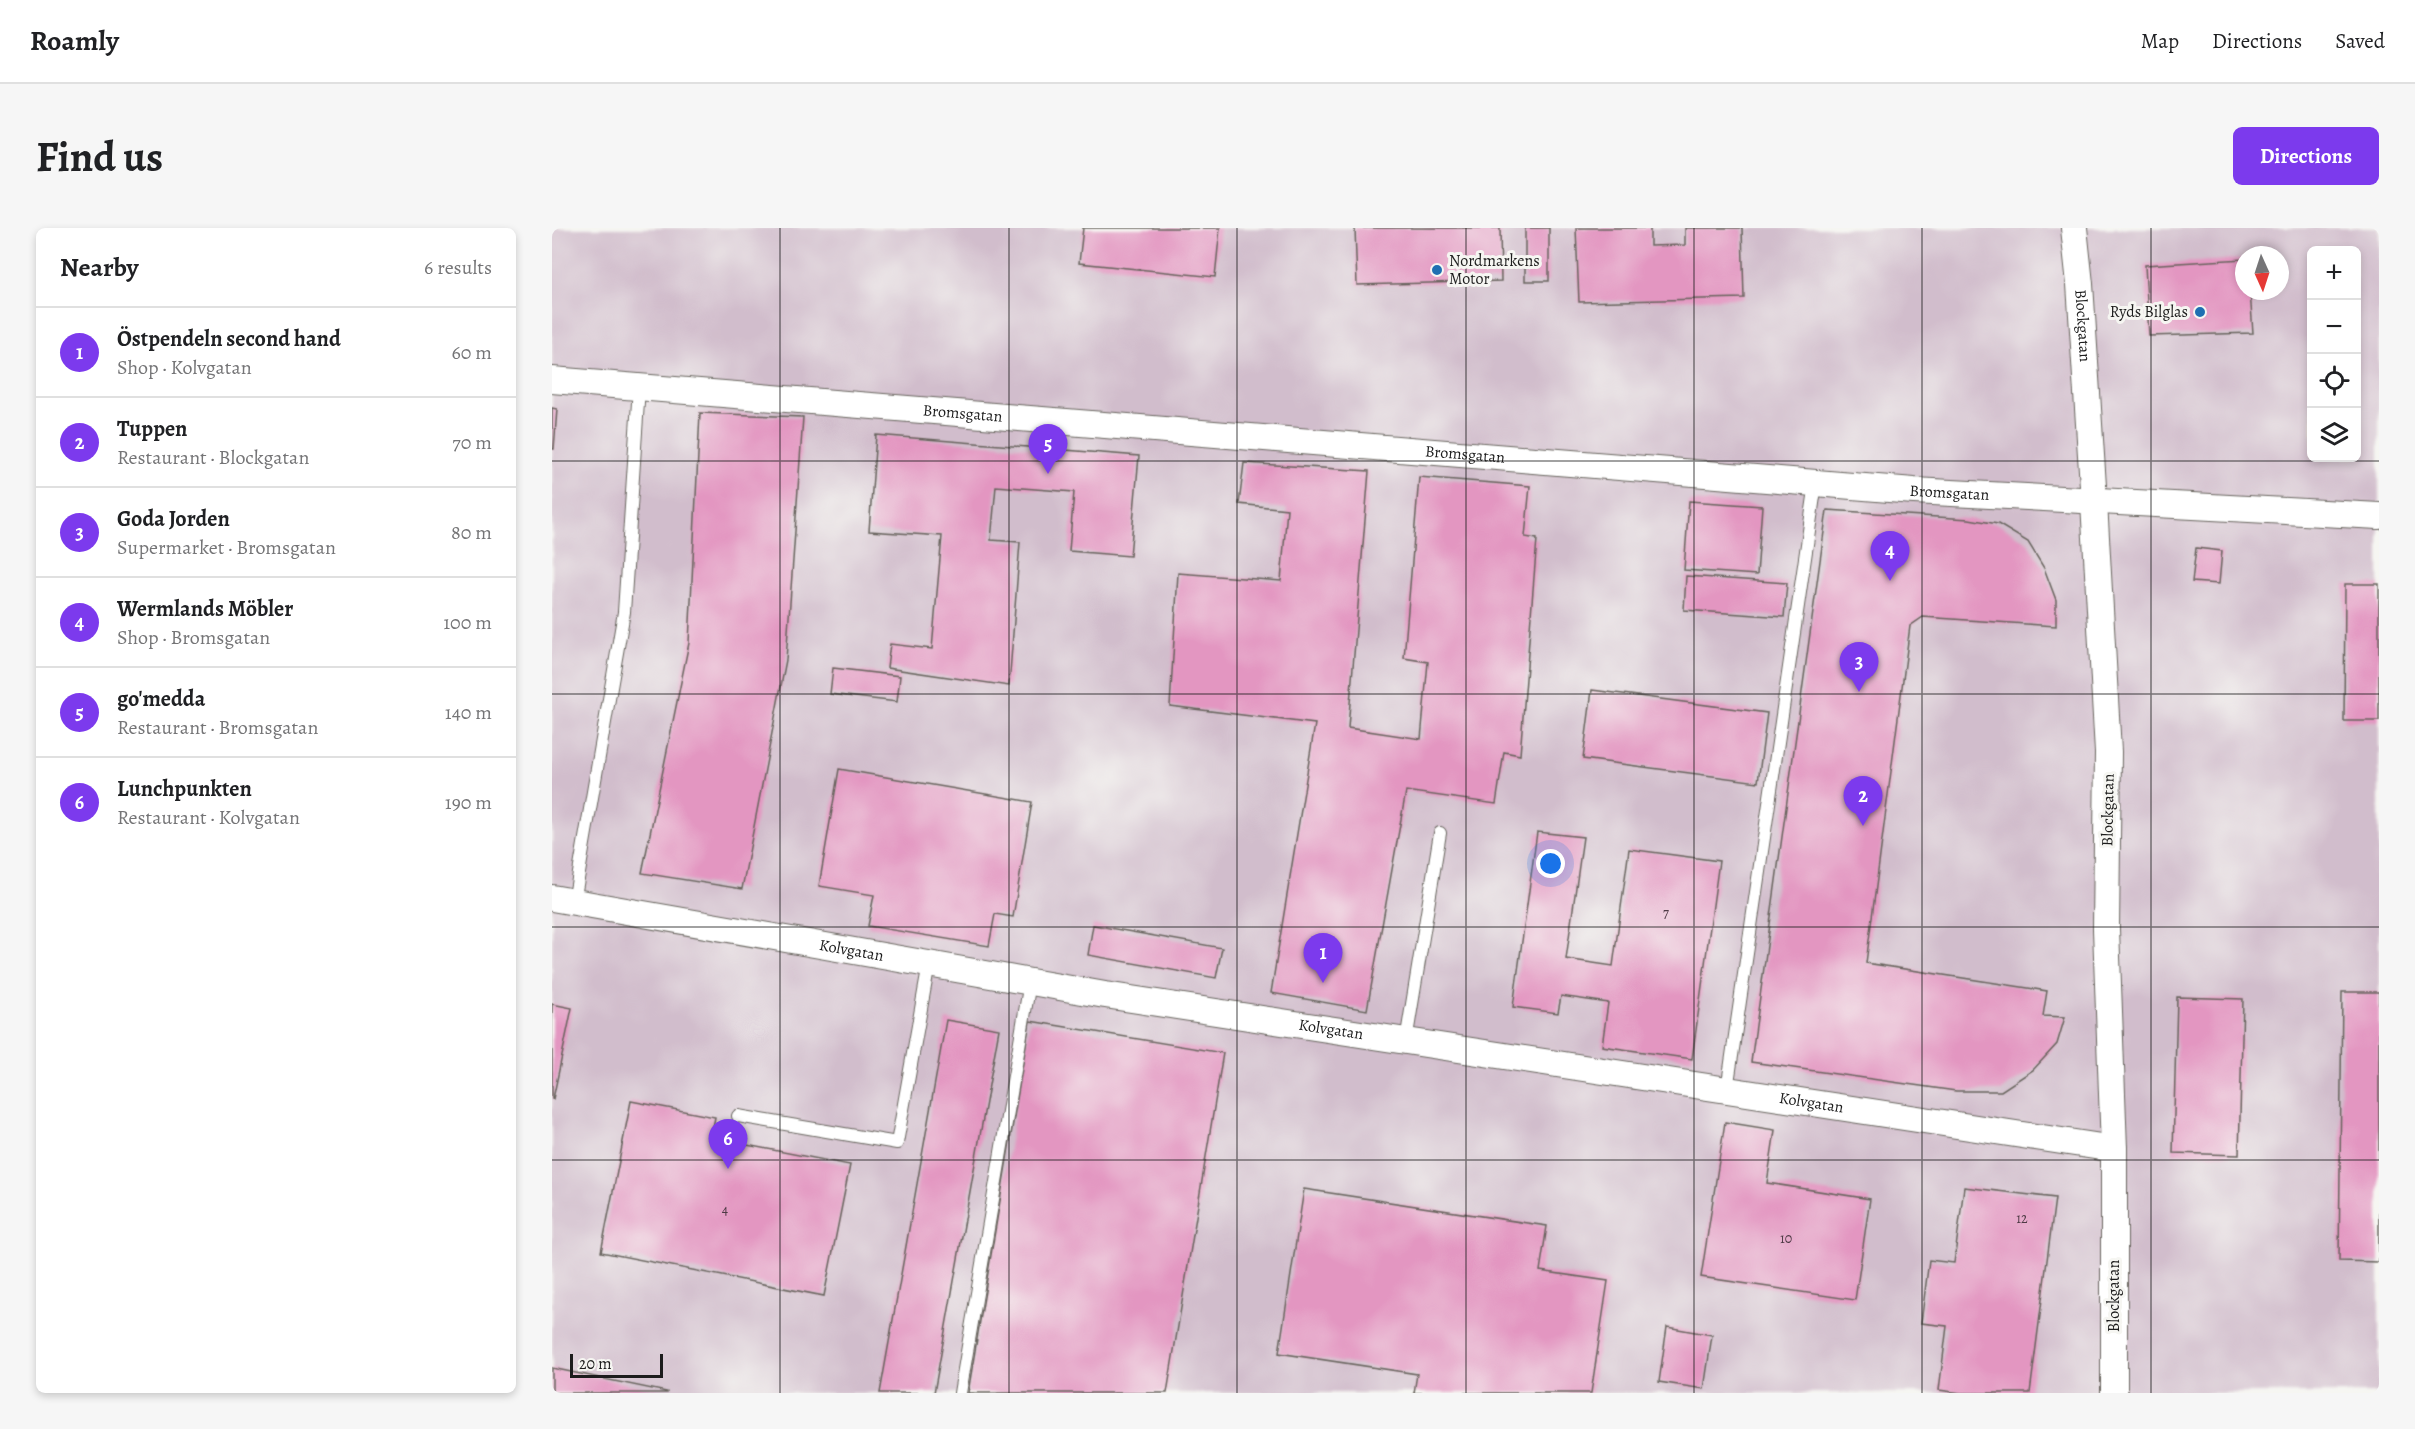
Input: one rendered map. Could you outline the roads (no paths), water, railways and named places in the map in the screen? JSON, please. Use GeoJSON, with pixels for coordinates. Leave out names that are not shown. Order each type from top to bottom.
{"type":"FeatureCollection","features":[{"type":"Feature","properties":{"kind":"street","name":"Blockgatan"},"geometry":{"type":"LineString","coordinates":[[2074,228],[2080,284],[2108,752],[2106,929],[2114,1149],[2114,1393]]}},
{"type":"Feature","properties":{"kind":"street","name":"Bromsgatan"},"geometry":{"type":"LineString","coordinates":[[552,380],[1816,483],[2094,502],[2379,516]]}},
{"type":"Feature","properties":{"kind":"street","name":"Kolvgatan"},"geometry":{"type":"LineString","coordinates":[[563,900],[1030,982],[2114,1149]]}},
{"type":"Feature","properties":{"kind":"lane"},"geometry":{"type":"LineString","coordinates":[[563,900],[624,612],[639,387]]}},
{"type":"Feature","properties":{"kind":"lane"},"geometry":{"type":"LineString","coordinates":[[1727,1090],[1816,483]]}},
{"type":"Feature","properties":{"kind":"lane"},"geometry":{"type":"LineString","coordinates":[[1406,1041],[1440,833]]}},
{"type":"Feature","properties":{"kind":"lane"},"geometry":{"type":"LineString","coordinates":[[738,1116],[897,1143],[928,964]]}},
{"type":"Feature","properties":{"kind":"lane"},"geometry":{"type":"LineString","coordinates":[[960,1393],[1030,982]]}},
{"type":"Feature","properties":{"kind":"place","name":"Nordmarkens Motor"},"geometry":{"type":"Point","coordinates":[1437,270]}},
{"type":"Feature","properties":{"kind":"place","name":"Ryds Bilglas"},"geometry":{"type":"Point","coordinates":[2200,312]}},
{"type":"Feature","properties":{"kind":"place","name":"go'medda"},"geometry":{"type":"Point","coordinates":[1048,474]}},
{"type":"Feature","properties":{"kind":"place","name":"Wermlands Möbler"},"geometry":{"type":"Point","coordinates":[1890,581]}},
{"type":"Feature","properties":{"kind":"place","name":"Goda Jorden"},"geometry":{"type":"Point","coordinates":[1859,692]}},
{"type":"Feature","properties":{"kind":"place","name":"Tuppen"},"geometry":{"type":"Point","coordinates":[1863,826]}},
{"type":"Feature","properties":{"kind":"place","name":"Östpendeln second hand"},"geometry":{"type":"Point","coordinates":[1323,983]}},
{"type":"Feature","properties":{"kind":"place","name":"Lunchpunkten"},"geometry":{"type":"Point","coordinates":[728,1169]}}]}
